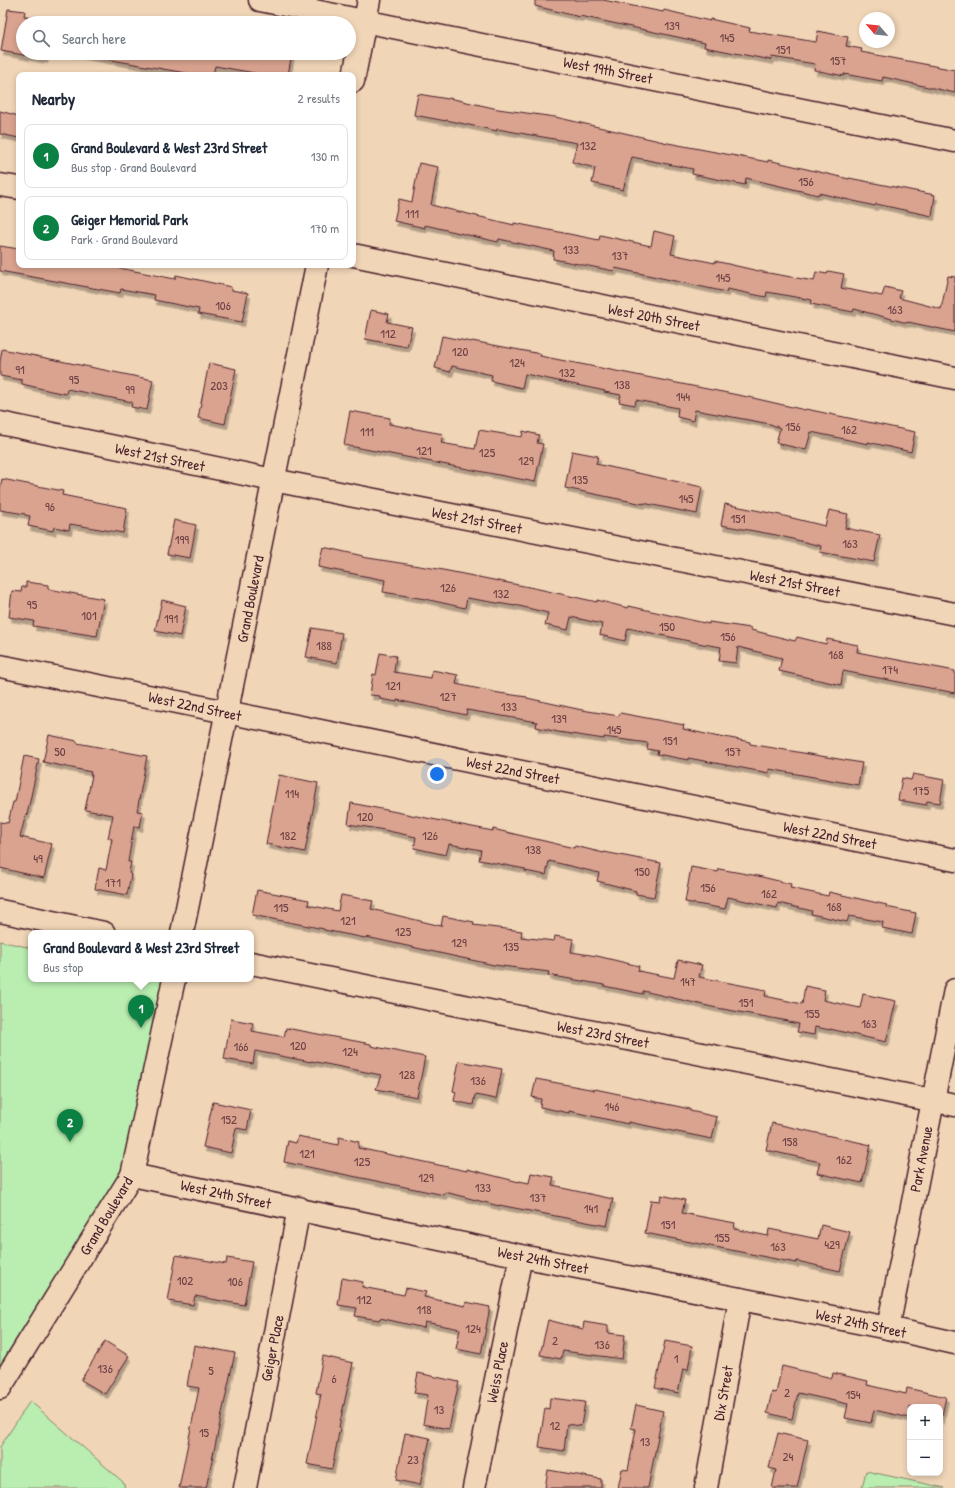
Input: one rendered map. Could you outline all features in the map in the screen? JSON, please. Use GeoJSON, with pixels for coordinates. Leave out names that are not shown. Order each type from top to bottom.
{"type":"FeatureCollection","features":[{"type":"Feature","properties":{"kind":"street","name":"West 19th Street"},"geometry":{"type":"LineString","coordinates":[[260,0],[340,16]]}},
{"type":"Feature","properties":{"kind":"street"},"geometry":{"type":"LineString","coordinates":[[355,72],[369,0]]}},
{"type":"Feature","properties":{"kind":"street","name":"West 19th Street"},"geometry":{"type":"LineString","coordinates":[[356,19],[955,141]]}},
{"type":"Feature","properties":{"kind":"street"},"geometry":{"type":"LineString","coordinates":[[0,184],[16,187]]}},
{"type":"Feature","properties":{"kind":"street","name":"West 20th Street"},"geometry":{"type":"LineString","coordinates":[[356,256],[955,378]]}},
{"type":"Feature","properties":{"kind":"street","name":"Grand Boulevard"},"geometry":{"type":"LineString","coordinates":[[183,930],[228,712],[316,268]]}},
{"type":"Feature","properties":{"kind":"street","name":"West 21st Street"},"geometry":{"type":"LineString","coordinates":[[0,423],[273,480],[955,614]]}},
{"type":"Feature","properties":{"kind":"street","name":"West 22nd Street"},"geometry":{"type":"LineString","coordinates":[[0,666],[955,860]]}},
{"type":"Feature","properties":{"kind":"street"},"geometry":{"type":"LineString","coordinates":[[0,911],[90,930]]}},
{"type":"Feature","properties":{"kind":"street","name":"West 23rd Street"},"geometry":{"type":"LineString","coordinates":[[254,964],[955,1105]]}},
{"type":"Feature","properties":{"kind":"street","name":"Grand Boulevard"},"geometry":{"type":"LineString","coordinates":[[0,1388],[132,1175],[173,982]]}},
{"type":"Feature","properties":{"kind":"street","name":"Park Avenue"},"geometry":{"type":"LineString","coordinates":[[888,1328],[955,990]]}},
{"type":"Feature","properties":{"kind":"street","name":"West 24th Street"},"geometry":{"type":"LineString","coordinates":[[132,1175],[299,1208],[521,1256],[888,1328],[955,1343]]}},
{"type":"Feature","properties":{"kind":"street","name":"Geiger Place"},"geometry":{"type":"LineString","coordinates":[[245,1488],[299,1208]]}},
{"type":"Feature","properties":{"kind":"street","name":"Weiss Place"},"geometry":{"type":"LineString","coordinates":[[474,1488],[521,1256]]}},
{"type":"Feature","properties":{"kind":"street","name":"Dix Street"},"geometry":{"type":"LineString","coordinates":[[706,1488],[740,1299]]}},
{"type":"Feature","properties":{"kind":"green space"},"geometry":{"type":"Polygon","coordinates":[[[0,941],[28,947],[28,982],[173,982],[132,1175],[0,1369],[0,941]]]}},
{"type":"Feature","properties":{"kind":"green space"},"geometry":{"type":"Polygon","coordinates":[[[30,1401],[123,1482],[125,1488],[0,1488],[0,1447],[30,1401]]]}},
{"type":"Feature","properties":{"kind":"green space"},"geometry":{"type":"Polygon","coordinates":[[[866,1471],[945,1488],[862,1488],[866,1471]]]}},
{"type":"Feature","properties":{"kind":"building"},"geometry":{"type":"Polygon","coordinates":[[[535,0],[603,0],[663,12],[664,10],[710,21],[710,19],[750,28],[749,31],[816,42],[818,31],[848,37],[846,46],[862,49],[861,52],[955,70],[955,93],[883,77],[882,81],[814,70],[815,64],[772,57],[771,60],[704,47],[705,43],[535,6],[535,0]]]}},
{"type":"Feature","properties":{"kind":"building"},"geometry":{"type":"Polygon","coordinates":[[[8,9],[25,11],[24,16],[16,16],[16,54],[1,51],[8,9]]]}},
{"type":"Feature","properties":{"kind":"building"},"geometry":{"type":"Polygon","coordinates":[[[112,60],[291,60],[289,72],[249,72],[215,66],[214,72],[180,72],[112,60]]]}},
{"type":"Feature","properties":{"kind":"building"},"geometry":{"type":"Polygon","coordinates":[[[418,94],[449,98],[498,109],[555,117],[668,143],[768,162],[768,160],[849,179],[935,195],[932,216],[876,204],[875,206],[819,193],[818,195],[746,178],[745,185],[692,174],[693,169],[632,157],[623,190],[592,183],[595,168],[572,162],[577,143],[497,129],[497,131],[414,115],[418,94]]]}},
{"type":"Feature","properties":{"kind":"building"},"geometry":{"type":"Polygon","coordinates":[[[0,111],[16,115],[16,137],[0,134],[0,111]]]}},
{"type":"Feature","properties":{"kind":"building"},"geometry":{"type":"Polygon","coordinates":[[[419,163],[438,167],[431,205],[514,225],[514,223],[599,240],[600,235],[651,246],[654,231],[675,236],[671,254],[715,263],[715,261],[763,272],[814,281],[816,272],[827,274],[828,271],[844,274],[841,288],[882,296],[885,287],[901,291],[899,298],[941,309],[948,276],[955,277],[955,332],[907,323],[854,309],[853,312],[811,304],[812,300],[767,292],[766,297],[727,289],[726,292],[615,268],[614,271],[553,259],[554,251],[499,239],[498,242],[425,225],[425,228],[394,221],[399,199],[412,202],[419,163]]]}},
{"type":"Feature","properties":{"kind":"building"},"geometry":{"type":"Polygon","coordinates":[[[0,246],[16,249],[16,268],[119,268],[175,279],[176,275],[231,287],[231,290],[248,293],[242,322],[198,314],[199,309],[154,300],[155,295],[121,289],[120,293],[0,271],[0,246]]]}},
{"type":"Feature","properties":{"kind":"building"},"geometry":{"type":"Polygon","coordinates":[[[371,310],[389,314],[387,322],[412,327],[407,347],[365,339],[371,310]]]}},
{"type":"Feature","properties":{"kind":"building"},"geometry":{"type":"Polygon","coordinates":[[[442,336],[541,354],[540,356],[915,432],[911,452],[868,442],[868,444],[811,432],[806,450],[776,443],[780,428],[770,424],[695,410],[693,421],[677,417],[678,408],[636,400],[635,405],[619,402],[621,395],[525,374],[522,388],[491,381],[492,375],[452,366],[450,372],[435,368],[442,336]]]}},
{"type":"Feature","properties":{"kind":"building"},"geometry":{"type":"Polygon","coordinates":[[[2,349],[153,380],[147,410],[131,407],[132,402],[67,389],[66,394],[22,384],[22,380],[0,376],[2,349]]]}},
{"type":"Feature","properties":{"kind":"building"},"geometry":{"type":"Polygon","coordinates":[[[209,363],[236,369],[225,424],[198,418],[209,363]]]}},
{"type":"Feature","properties":{"kind":"building"},"geometry":{"type":"Polygon","coordinates":[[[350,411],[390,418],[389,424],[443,434],[441,443],[475,449],[479,430],[522,437],[523,431],[539,435],[537,443],[543,444],[535,482],[344,445],[350,411]]]}},
{"type":"Feature","properties":{"kind":"building"},"geometry":{"type":"Polygon","coordinates":[[[572,451],[598,456],[596,464],[702,487],[697,514],[565,488],[572,451]]]}},
{"type":"Feature","properties":{"kind":"building"},"geometry":{"type":"Polygon","coordinates":[[[2,479],[63,491],[62,495],[127,508],[123,533],[70,524],[69,530],[54,527],[53,531],[28,526],[30,516],[0,510],[0,489],[2,479]]]}},
{"type":"Feature","properties":{"kind":"building"},"geometry":{"type":"Polygon","coordinates":[[[725,504],[825,526],[829,510],[848,514],[845,528],[880,535],[874,562],[820,552],[821,546],[776,535],[721,525],[725,504]]]}},
{"type":"Feature","properties":{"kind":"building"},"geometry":{"type":"Polygon","coordinates":[[[174,520],[196,525],[190,558],[167,554],[174,520]]]}},
{"type":"Feature","properties":{"kind":"building"},"geometry":{"type":"Polygon","coordinates":[[[323,547],[363,556],[362,557],[438,569],[597,602],[597,600],[628,608],[629,606],[709,624],[709,622],[751,628],[751,630],[795,641],[797,637],[826,644],[827,639],[858,645],[857,652],[955,671],[955,693],[843,671],[841,685],[779,671],[782,658],[738,647],[736,663],[719,661],[721,647],[628,628],[625,641],[600,635],[602,624],[571,617],[568,630],[545,625],[548,613],[515,605],[467,598],[465,608],[383,592],[385,580],[318,567],[323,547]]]}},
{"type":"Feature","properties":{"kind":"building"},"geometry":{"type":"Polygon","coordinates":[[[26,582],[48,585],[48,589],[104,599],[97,636],[33,626],[34,621],[9,617],[12,591],[21,592],[22,587],[26,587],[26,582]]]}},
{"type":"Feature","properties":{"kind":"building"},"geometry":{"type":"Polygon","coordinates":[[[162,600],[186,606],[180,636],[155,631],[162,600]]]}},
{"type":"Feature","properties":{"kind":"building"},"geometry":{"type":"Polygon","coordinates":[[[312,628],[342,633],[337,663],[306,657],[312,628]]]}},
{"type":"Feature","properties":{"kind":"building"},"geometry":{"type":"Polygon","coordinates":[[[380,653],[396,656],[394,672],[431,678],[432,670],[458,675],[456,684],[527,697],[582,710],[619,716],[620,713],[684,725],[683,729],[750,742],[750,744],[862,763],[858,785],[769,769],[769,773],[688,758],[688,760],[657,754],[658,751],[647,749],[648,743],[604,737],[604,739],[558,732],[536,727],[537,722],[467,710],[466,715],[397,700],[397,702],[380,699],[380,696],[370,695],[373,674],[376,675],[380,653]]]}},
{"type":"Feature","properties":{"kind":"building"},"geometry":{"type":"Polygon","coordinates":[[[49,735],[77,741],[77,743],[147,756],[137,811],[143,812],[140,827],[134,826],[128,862],[131,862],[129,873],[131,875],[127,895],[95,889],[99,868],[106,870],[112,839],[108,838],[113,815],[85,810],[92,775],[90,775],[91,772],[43,762],[49,735]]]}},
{"type":"Feature","properties":{"kind":"building"},"geometry":{"type":"Polygon","coordinates":[[[24,756],[39,759],[27,815],[26,814],[20,837],[52,844],[44,878],[0,868],[0,822],[8,823],[13,802],[15,802],[24,756]]]}},
{"type":"Feature","properties":{"kind":"building"},"geometry":{"type":"Polygon","coordinates":[[[913,774],[944,780],[940,803],[927,801],[926,805],[898,800],[902,778],[911,780],[913,774]]]}},
{"type":"Feature","properties":{"kind":"building"},"geometry":{"type":"Polygon","coordinates":[[[279,775],[318,783],[305,852],[266,844],[279,775]]]}},
{"type":"Feature","properties":{"kind":"building"},"geometry":{"type":"Polygon","coordinates":[[[351,803],[493,831],[493,829],[574,848],[575,846],[604,853],[661,863],[654,897],[636,894],[636,891],[597,881],[599,873],[549,861],[546,875],[525,871],[525,869],[479,860],[481,850],[449,844],[446,855],[414,848],[416,837],[348,824],[351,803]]]}},
{"type":"Feature","properties":{"kind":"building"},"geometry":{"type":"Polygon","coordinates":[[[691,867],[718,872],[719,869],[758,876],[791,884],[790,888],[828,896],[829,892],[887,905],[886,907],[916,913],[912,934],[882,928],[883,922],[849,916],[847,922],[811,914],[812,911],[778,903],[777,908],[728,897],[725,909],[685,902],[691,867]]]}},
{"type":"Feature","properties":{"kind":"building"},"geometry":{"type":"Polygon","coordinates":[[[257,890],[309,900],[308,905],[338,911],[341,895],[373,901],[371,909],[441,926],[443,916],[474,922],[473,925],[522,931],[521,937],[554,941],[555,936],[573,939],[571,952],[597,956],[639,966],[638,971],[674,978],[678,960],[702,965],[699,977],[766,990],[765,996],[802,1004],[805,986],[825,990],[823,1000],[860,1008],[863,994],[896,1001],[886,1042],[815,1027],[814,1035],[797,1032],[799,1024],[788,1021],[712,1007],[643,991],[643,994],[548,975],[549,972],[494,965],[366,937],[252,915],[257,890]]]}},
{"type":"Feature","properties":{"kind":"building"},"geometry":{"type":"Polygon","coordinates":[[[231,1019],[253,1023],[252,1031],[284,1037],[286,1028],[371,1044],[371,1046],[425,1057],[417,1097],[376,1089],[381,1075],[311,1061],[255,1051],[253,1064],[224,1059],[231,1019]]]}},
{"type":"Feature","properties":{"kind":"building"},"geometry":{"type":"Polygon","coordinates":[[[459,1061],[502,1069],[496,1099],[475,1095],[473,1105],[454,1101],[456,1092],[453,1091],[459,1061]]]}},
{"type":"Feature","properties":{"kind":"building"},"geometry":{"type":"Polygon","coordinates":[[[536,1079],[595,1089],[690,1109],[690,1111],[717,1117],[712,1139],[628,1122],[628,1124],[569,1111],[569,1113],[540,1107],[541,1099],[532,1097],[536,1079]]]}},
{"type":"Feature","properties":{"kind":"building"},"geometry":{"type":"Polygon","coordinates":[[[213,1102],[251,1110],[247,1130],[236,1128],[231,1153],[203,1147],[213,1102]]]}},
{"type":"Feature","properties":{"kind":"building"},"geometry":{"type":"Polygon","coordinates":[[[772,1123],[871,1145],[862,1183],[817,1173],[820,1162],[766,1150],[772,1123]]]}},
{"type":"Feature","properties":{"kind":"building"},"geometry":{"type":"Polygon","coordinates":[[[298,1136],[338,1145],[339,1137],[359,1142],[358,1148],[467,1171],[467,1169],[519,1182],[529,1183],[531,1173],[554,1177],[552,1185],[613,1199],[607,1226],[499,1206],[445,1192],[444,1195],[284,1162],[288,1141],[296,1143],[298,1136]]]}},
{"type":"Feature","properties":{"kind":"building"},"geometry":{"type":"Polygon","coordinates":[[[661,1195],[685,1200],[682,1213],[735,1223],[734,1229],[768,1236],[769,1229],[818,1239],[821,1225],[850,1232],[840,1271],[797,1261],[796,1263],[645,1233],[651,1200],[660,1201],[661,1195]]]}},
{"type":"Feature","properties":{"kind":"building"},"geometry":{"type":"Polygon","coordinates":[[[176,1255],[226,1264],[227,1258],[252,1262],[244,1305],[195,1296],[193,1305],[168,1301],[176,1255]]]}},
{"type":"Feature","properties":{"kind":"building"},"geometry":{"type":"Polygon","coordinates":[[[342,1278],[363,1282],[362,1287],[404,1295],[406,1288],[426,1292],[424,1297],[465,1306],[466,1302],[490,1307],[481,1354],[456,1349],[460,1329],[425,1322],[424,1328],[380,1318],[379,1320],[355,1316],[357,1308],[338,1305],[342,1278]]]}},
{"type":"Feature","properties":{"kind":"building"},"geometry":{"type":"Polygon","coordinates":[[[548,1320],[583,1329],[584,1322],[608,1326],[608,1333],[625,1335],[622,1359],[563,1351],[561,1359],[540,1355],[548,1320]]]}},
{"type":"Feature","properties":{"kind":"building"},"geometry":{"type":"Polygon","coordinates":[[[105,1341],[129,1356],[105,1394],[81,1380],[105,1341]]]}},
{"type":"Feature","properties":{"kind":"building"},"geometry":{"type":"Polygon","coordinates":[[[665,1341],[692,1346],[688,1370],[683,1369],[678,1393],[655,1388],[665,1341]]]}},
{"type":"Feature","properties":{"kind":"building"},"geometry":{"type":"Polygon","coordinates":[[[194,1345],[235,1353],[206,1488],[179,1488],[199,1388],[187,1386],[194,1345]]]}},
{"type":"Feature","properties":{"kind":"building"},"geometry":{"type":"Polygon","coordinates":[[[323,1356],[353,1363],[339,1427],[332,1469],[307,1464],[321,1394],[316,1393],[323,1356]]]}},
{"type":"Feature","properties":{"kind":"building"},"geometry":{"type":"Polygon","coordinates":[[[782,1366],[832,1378],[833,1373],[868,1381],[867,1385],[906,1394],[907,1388],[946,1397],[943,1411],[943,1404],[907,1404],[907,1417],[874,1410],[871,1423],[845,1418],[848,1404],[798,1393],[792,1419],[767,1413],[772,1392],[776,1393],[782,1366]]]}},
{"type":"Feature","properties":{"kind":"building"},"geometry":{"type":"Polygon","coordinates":[[[418,1373],[459,1382],[449,1429],[423,1424],[428,1395],[414,1393],[418,1373]]]}},
{"type":"Feature","properties":{"kind":"building"},"geometry":{"type":"Polygon","coordinates":[[[550,1398],[585,1402],[581,1426],[567,1424],[564,1451],[539,1447],[545,1408],[549,1409],[550,1398]]]}},
{"type":"Feature","properties":{"kind":"building"},"geometry":{"type":"Polygon","coordinates":[[[636,1405],[663,1411],[648,1488],[618,1488],[622,1469],[628,1470],[636,1429],[631,1428],[636,1405]]]}},
{"type":"Feature","properties":{"kind":"building"},"geometry":{"type":"Polygon","coordinates":[[[405,1433],[430,1438],[420,1485],[396,1480],[405,1433]]]}},
{"type":"Feature","properties":{"kind":"building"},"geometry":{"type":"Polygon","coordinates":[[[778,1433],[808,1440],[797,1488],[772,1488],[776,1470],[769,1468],[778,1433]]]}},
{"type":"Feature","properties":{"kind":"building"},"geometry":{"type":"Polygon","coordinates":[[[548,1470],[601,1479],[601,1488],[545,1488],[548,1470]]]}},
{"type":"Feature","properties":{"kind":"place","name":"Grand Boulevard & West 23rd Street"},"geometry":{"type":"Point","coordinates":[141,1028]}},
{"type":"Feature","properties":{"kind":"place","name":"Geiger Memorial Park"},"geometry":{"type":"Point","coordinates":[70,1142]}}]}
